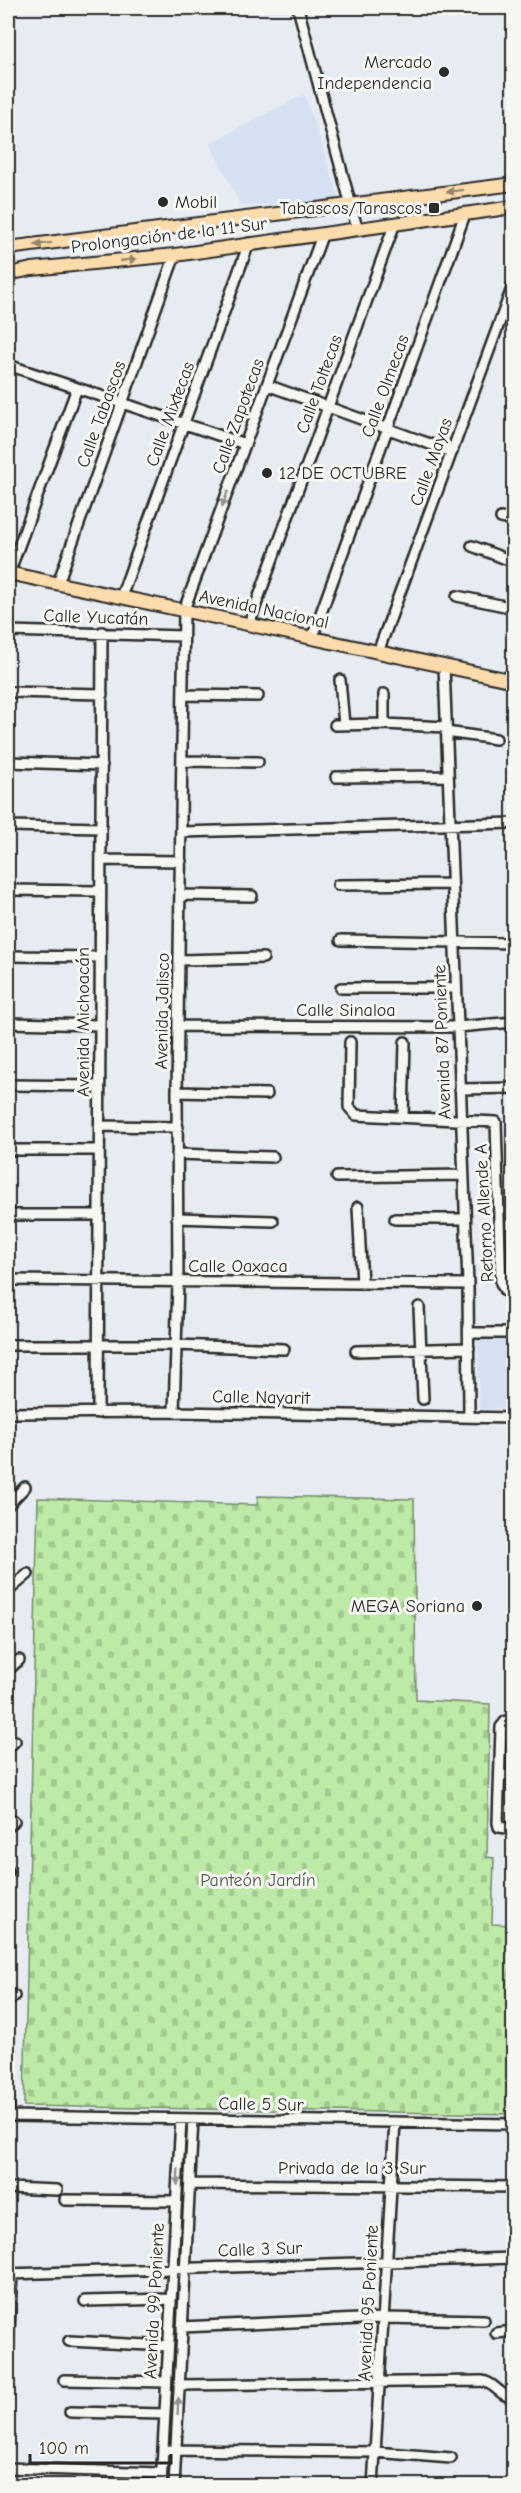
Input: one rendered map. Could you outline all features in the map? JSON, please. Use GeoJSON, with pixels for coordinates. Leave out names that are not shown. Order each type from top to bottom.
{"type":"FeatureCollection","features":[{"type":"Feature","properties":{"kind":"main road","name":"Prolongación de la 11 Sur"},"geometry":{"type":"LineString","coordinates":[[8,248],[513,183]]}},
{"type":"Feature","properties":{"kind":"main road","name":"Prolongación de la 11 Sur"},"geometry":{"type":"LineString","coordinates":[[8,274],[33,269],[175,255],[513,207]]}},
{"type":"Feature","properties":{"kind":"main road","name":"Avenida Nacional"},"geometry":{"type":"LineString","coordinates":[[8,573],[511,681]]}},
{"type":"Feature","properties":{"kind":"street"},"geometry":{"type":"LineString","coordinates":[[298,8],[357,228]]}},
{"type":"Feature","properties":{"kind":"street","name":"Calle Olmecas"},"geometry":{"type":"LineString","coordinates":[[312,638],[465,214]]}},
{"type":"Feature","properties":{"kind":"street","name":"Calle Toltecas"},"geometry":{"type":"LineString","coordinates":[[249,624],[395,223]]}},
{"type":"Feature","properties":{"kind":"street","name":"Calle Zapotecas"},"geometry":{"type":"LineString","coordinates":[[184,610],[323,233]]}},
{"type":"Feature","properties":{"kind":"street","name":"Calle Mixtecas"},"geometry":{"type":"LineString","coordinates":[[121,597],[249,243]]}},
{"type":"Feature","properties":{"kind":"street","name":"Calle Tabascos"},"geometry":{"type":"LineString","coordinates":[[58,583],[175,255]]}},
{"type":"Feature","properties":{"kind":"street","name":"Calle Mayas"},"geometry":{"type":"LineString","coordinates":[[378,652],[513,283]]}},
{"type":"Feature","properties":{"kind":"street"},"geometry":{"type":"LineString","coordinates":[[9,366],[245,444]]}},
{"type":"Feature","properties":{"kind":"street"},"geometry":{"type":"LineString","coordinates":[[267,385],[452,452]]}},
{"type":"Feature","properties":{"kind":"street"},"geometry":{"type":"LineString","coordinates":[[8,573],[77,388]]}},
{"type":"Feature","properties":{"kind":"street"},"geometry":{"type":"LineString","coordinates":[[501,518],[513,521]]}},
{"type":"Feature","properties":{"kind":"street"},"geometry":{"type":"LineString","coordinates":[[472,546],[513,562]]}},
{"type":"Feature","properties":{"kind":"street"},"geometry":{"type":"LineString","coordinates":[[457,596],[513,608]]}},
{"type":"Feature","properties":{"kind":"street","name":"Avenida Jalisco"},"geometry":{"type":"LineString","coordinates":[[174,1413],[178,1282],[177,1092],[184,610]]}},
{"type":"Feature","properties":{"kind":"street","name":"Calle Yucatán"},"geometry":{"type":"LineString","coordinates":[[8,631],[183,636]]}},
{"type":"Feature","properties":{"kind":"street","name":"Avenida Michoacán"},"geometry":{"type":"LineString","coordinates":[[98,1413],[102,632]]}},
{"type":"Feature","properties":{"kind":"street"},"geometry":{"type":"LineString","coordinates":[[511,681],[513,665]]}},
{"type":"Feature","properties":{"kind":"street","name":"Avenida 87 Poniente"},"geometry":{"type":"LineString","coordinates":[[444,666],[468,1284],[469,1417]]}},
{"type":"Feature","properties":{"kind":"street"},"geometry":{"type":"LineString","coordinates":[[340,680],[339,725],[384,724],[446,730],[496,739]]}},
{"type":"Feature","properties":{"kind":"street"},"geometry":{"type":"LineString","coordinates":[[8,692],[102,694]]}},
{"type":"Feature","properties":{"kind":"street"},"geometry":{"type":"LineString","coordinates":[[384,694],[384,724]]}},
{"type":"Feature","properties":{"kind":"street"},"geometry":{"type":"LineString","coordinates":[[183,695],[258,696]]}},
{"type":"Feature","properties":{"kind":"street"},"geometry":{"type":"LineString","coordinates":[[182,760],[258,762]]}},
{"type":"Feature","properties":{"kind":"street"},"geometry":{"type":"LineString","coordinates":[[8,762],[102,765]]}},
{"type":"Feature","properties":{"kind":"street"},"geometry":{"type":"LineString","coordinates":[[336,777],[448,776]]}},
{"type":"Feature","properties":{"kind":"street"},"geometry":{"type":"LineString","coordinates":[[181,832],[513,823]]}},
{"type":"Feature","properties":{"kind":"street"},"geometry":{"type":"LineString","coordinates":[[8,826],[101,828]]}},
{"type":"Feature","properties":{"kind":"street"},"geometry":{"type":"LineString","coordinates":[[101,860],[181,861]]}},
{"type":"Feature","properties":{"kind":"street"},"geometry":{"type":"LineString","coordinates":[[338,885],[452,884]]}},
{"type":"Feature","properties":{"kind":"street"},"geometry":{"type":"LineString","coordinates":[[8,891],[100,891]]}},
{"type":"Feature","properties":{"kind":"street"},"geometry":{"type":"LineString","coordinates":[[180,895],[252,896]]}},
{"type":"Feature","properties":{"kind":"street"},"geometry":{"type":"LineString","coordinates":[[341,940],[454,944],[513,943]]}},
{"type":"Feature","properties":{"kind":"street"},"geometry":{"type":"LineString","coordinates":[[8,956],[100,957]]}},
{"type":"Feature","properties":{"kind":"street"},"geometry":{"type":"LineString","coordinates":[[179,960],[263,958]]}},
{"type":"Feature","properties":{"kind":"street"},"geometry":{"type":"LineString","coordinates":[[341,988],[456,988]]}},
{"type":"Feature","properties":{"kind":"street","name":"Calle Sinaloa"},"geometry":{"type":"LineString","coordinates":[[178,1026],[458,1027],[513,1022]]}},
{"type":"Feature","properties":{"kind":"street"},"geometry":{"type":"LineString","coordinates":[[8,1023],[100,1025]]}},
{"type":"Feature","properties":{"kind":"street"},"geometry":{"type":"LineString","coordinates":[[350,1042],[348,1107],[356,1115],[461,1120]]}},
{"type":"Feature","properties":{"kind":"street"},"geometry":{"type":"LineString","coordinates":[[403,1117],[405,1042]]}},
{"type":"Feature","properties":{"kind":"street"},"geometry":{"type":"LineString","coordinates":[[8,1085],[99,1086]]}},
{"type":"Feature","properties":{"kind":"street"},"geometry":{"type":"LineString","coordinates":[[460,1089],[513,1088]]}},
{"type":"Feature","properties":{"kind":"street"},"geometry":{"type":"LineString","coordinates":[[177,1092],[267,1094]]}},
{"type":"Feature","properties":{"kind":"street","name":"Retorno Allende A"},"geometry":{"type":"LineString","coordinates":[[461,1120],[496,1122],[501,1283],[505,1291],[513,1294]]}},
{"type":"Feature","properties":{"kind":"street"},"geometry":{"type":"LineString","coordinates":[[99,1126],[178,1127]]}},
{"type":"Feature","properties":{"kind":"street"},"geometry":{"type":"LineString","coordinates":[[8,1150],[99,1150]]}},
{"type":"Feature","properties":{"kind":"street"},"geometry":{"type":"LineString","coordinates":[[177,1154],[273,1157]]}},
{"type":"Feature","properties":{"kind":"street"},"geometry":{"type":"LineString","coordinates":[[337,1177],[464,1175]]}},
{"type":"Feature","properties":{"kind":"street"},"geometry":{"type":"LineString","coordinates":[[358,1208],[362,1284]]}},
{"type":"Feature","properties":{"kind":"street"},"geometry":{"type":"LineString","coordinates":[[8,1215],[98,1215]]}},
{"type":"Feature","properties":{"kind":"street"},"geometry":{"type":"LineString","coordinates":[[177,1218],[273,1221]]}},
{"type":"Feature","properties":{"kind":"street"},"geometry":{"type":"LineString","coordinates":[[395,1219],[465,1219]]}},
{"type":"Feature","properties":{"kind":"street","name":"Calle Oaxaca"},"geometry":{"type":"LineString","coordinates":[[8,1280],[468,1284]]}},
{"type":"Feature","properties":{"kind":"street"},"geometry":{"type":"LineString","coordinates":[[419,1307],[423,1399]]}},
{"type":"Feature","properties":{"kind":"street"},"geometry":{"type":"LineString","coordinates":[[469,1333],[513,1333]]}},
{"type":"Feature","properties":{"kind":"street"},"geometry":{"type":"LineString","coordinates":[[8,1345],[176,1345],[284,1349]]}},
{"type":"Feature","properties":{"kind":"street"},"geometry":{"type":"LineString","coordinates":[[356,1351],[469,1348]]}},
{"type":"Feature","properties":{"kind":"street","name":"Calle Nayarit"},"geometry":{"type":"LineString","coordinates":[[8,1413],[513,1418]]}},
{"type":"Feature","properties":{"kind":"street"},"geometry":{"type":"LineString","coordinates":[[8,1505],[26,1487]]}},
{"type":"Feature","properties":{"kind":"street"},"geometry":{"type":"LineString","coordinates":[[8,1591],[28,1574]]}},
{"type":"Feature","properties":{"kind":"street"},"geometry":{"type":"LineString","coordinates":[[8,1670],[19,1660]]}},
{"type":"Feature","properties":{"kind":"street"},"geometry":{"type":"LineString","coordinates":[[513,1722],[502,1724],[500,1775],[500,1827],[513,1829]]}},
{"type":"Feature","properties":{"kind":"street"},"geometry":{"type":"LineString","coordinates":[[8,1748],[15,1741]]}},
{"type":"Feature","properties":{"kind":"street"},"geometry":{"type":"LineString","coordinates":[[500,1775],[513,1775]]}},
{"type":"Feature","properties":{"kind":"street"},"geometry":{"type":"LineString","coordinates":[[8,2087],[8,2116]]}},
{"type":"Feature","properties":{"kind":"street","name":"Calle 5 Sur"},"geometry":{"type":"LineString","coordinates":[[8,2116],[513,2124]]}},
{"type":"Feature","properties":{"kind":"street","name":"Avenida 99 Poniente"},"geometry":{"type":"LineString","coordinates":[[161,2486],[181,2119]]}},
{"type":"Feature","properties":{"kind":"street","name":"Avenida 99 Poniente"},"geometry":{"type":"LineString","coordinates":[[174,2486],[193,2119]]}},
{"type":"Feature","properties":{"kind":"street","name":"Avenida 95 Poniente"},"geometry":{"type":"LineString","coordinates":[[373,2486],[395,2122]]}},
{"type":"Feature","properties":{"kind":"street","name":"Privada de la 3 Sur"},"geometry":{"type":"LineString","coordinates":[[190,2184],[513,2187]]}},
{"type":"Feature","properties":{"kind":"street"},"geometry":{"type":"LineString","coordinates":[[8,2188],[57,2190]]}},
{"type":"Feature","properties":{"kind":"street"},"geometry":{"type":"LineString","coordinates":[[65,2200],[176,2201]]}},
{"type":"Feature","properties":{"kind":"street","name":"Calle 3 Sur"},"geometry":{"type":"LineString","coordinates":[[10,2274],[513,2258]]}},
{"type":"Feature","properties":{"kind":"street"},"geometry":{"type":"LineString","coordinates":[[8,2348],[10,2274]]}},
{"type":"Feature","properties":{"kind":"street"},"geometry":{"type":"LineString","coordinates":[[85,2301],[171,2299]]}},
{"type":"Feature","properties":{"kind":"street"},"geometry":{"type":"LineString","coordinates":[[182,2327],[383,2318],[484,2320]]}},
{"type":"Feature","properties":{"kind":"street"},"geometry":{"type":"LineString","coordinates":[[496,2333],[513,2331]]}},
{"type":"Feature","properties":{"kind":"street"},"geometry":{"type":"LineString","coordinates":[[69,2341],[168,2346]]}},
{"type":"Feature","properties":{"kind":"street"},"geometry":{"type":"LineString","coordinates":[[64,2380],[166,2382]]}},
{"type":"Feature","properties":{"kind":"street"},"geometry":{"type":"LineString","coordinates":[[179,2385],[487,2382],[503,2396],[513,2397]]}},
{"type":"Feature","properties":{"kind":"street"},"geometry":{"type":"LineString","coordinates":[[70,2412],[165,2414]]}},
{"type":"Feature","properties":{"kind":"street"},"geometry":{"type":"LineString","coordinates":[[163,2450],[375,2452],[451,2458]]}},
{"type":"Feature","properties":{"kind":"street"},"geometry":{"type":"LineString","coordinates":[[8,2468],[161,2473]]}},
{"type":"Feature","properties":{"kind":"shaded area"},"geometry":{"type":"Polygon","coordinates":[[[304,94],[341,202],[241,206],[210,143],[304,94]]]}},
{"type":"Feature","properties":{"kind":"shaded area"},"geometry":{"type":"Polygon","coordinates":[[[478,1340],[513,1340],[513,1408],[479,1409],[478,1340]]]}},
{"type":"Feature","properties":{"kind":"green space","name":"Panteón Jardín"},"geometry":{"type":"Polygon","coordinates":[[[258,1496],[414,1499],[416,1700],[490,1704],[487,1857],[494,1858],[492,1924],[513,1925],[513,2114],[24,2106],[38,1498],[257,1505],[258,1496]]]}},
{"type":"Feature","properties":{"kind":"place","name":"Mercado Independencia"},"geometry":{"type":"Point","coordinates":[444,72]}},
{"type":"Feature","properties":{"kind":"place","name":"Mobil"},"geometry":{"type":"Point","coordinates":[163,202]}},
{"type":"Feature","properties":{"kind":"place","name":"Tabascos/Tarascos"},"geometry":{"type":"Point","coordinates":[434,208]}},
{"type":"Feature","properties":{"kind":"place","name":"12 DE OCTUBRE"},"geometry":{"type":"Point","coordinates":[267,473]}},
{"type":"Feature","properties":{"kind":"place","name":"MEGA Soriana"},"geometry":{"type":"Point","coordinates":[477,1606]}}]}
